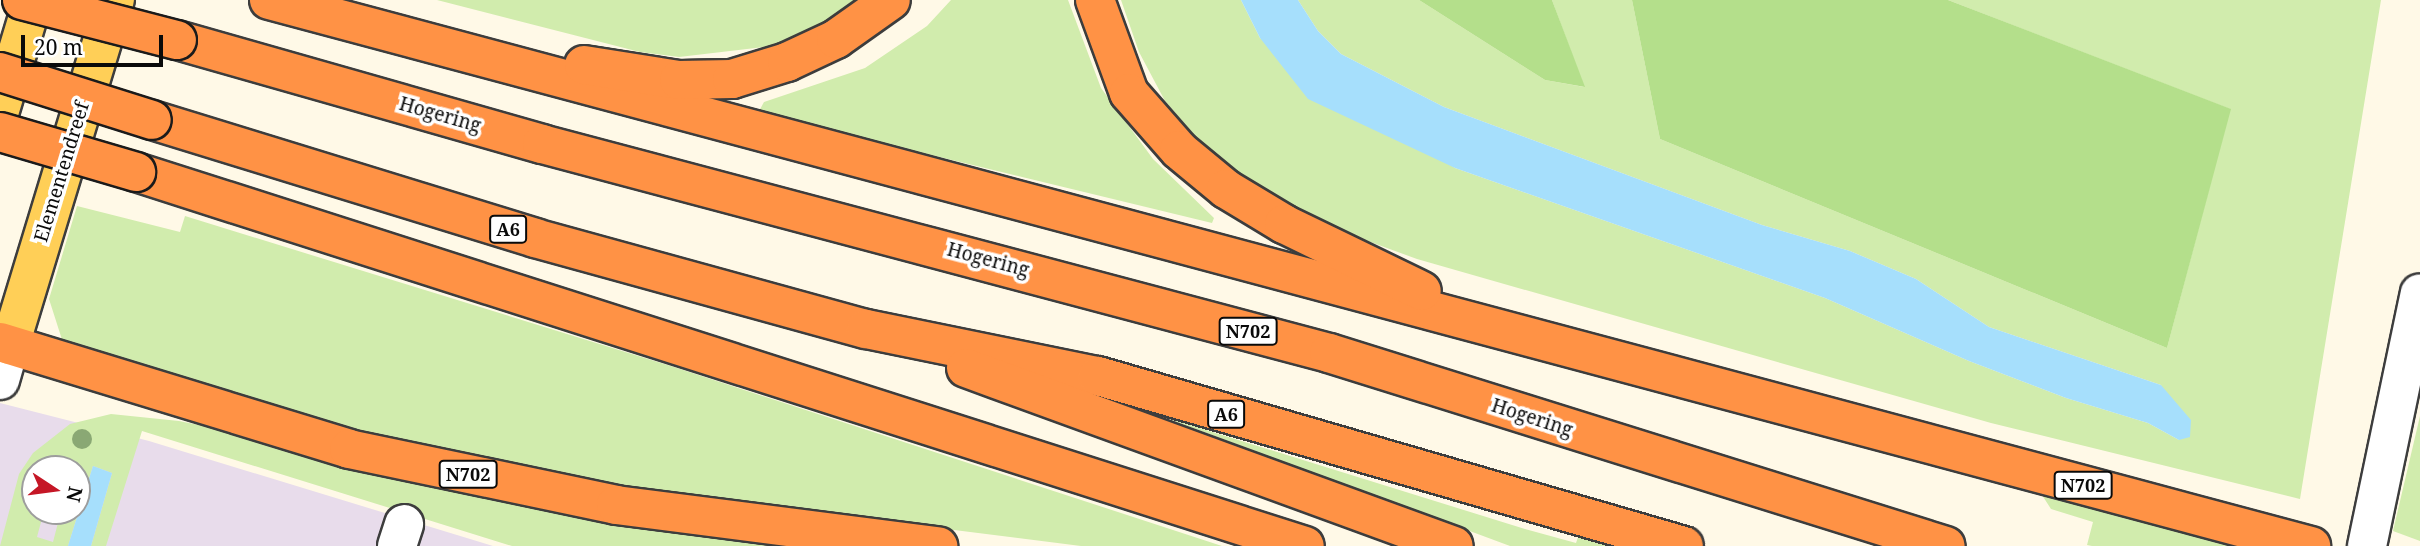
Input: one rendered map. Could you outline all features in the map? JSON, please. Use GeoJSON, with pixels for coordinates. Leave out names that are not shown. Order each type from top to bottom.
{"type":"FeatureCollection","features":[{"type":"Feature","properties":{"kind":"highway","name":"Hogering"},"geometry":{"type":"LineString","coordinates":[[22,0],[177,40],[542,144],[1329,353],[1946,546]]}},
{"type":"Feature","properties":{"kind":"highway","name":"N702"},"geometry":{"type":"LineString","coordinates":[[269,0],[412,41],[2311,546]]}},
{"type":"Feature","properties":{"kind":"highway","name":"N702"},"geometry":{"type":"LineString","coordinates":[[412,41],[679,80],[732,79],[787,62],[836,39],[891,0]]}},
{"type":"Feature","properties":{"kind":"highway","name":"N702"},"geometry":{"type":"LineString","coordinates":[[1095,0],[1129,93],[1180,150],[1226,189],[1284,224],[1499,328]]}},
{"type":"Feature","properties":{"kind":"highway","name":"A6"},"geometry":{"type":"LineString","coordinates":[[0,72],[535,238],[866,329],[1098,376],[1684,546]]}},
{"type":"Feature","properties":{"kind":"highway"},"geometry":{"type":"LineString","coordinates":[[0,132],[136,172],[1305,546]]}},
{"type":"Feature","properties":{"kind":"highway","name":"A6"},"geometry":{"type":"LineString","coordinates":[[866,329],[1098,419],[1454,546]]}},
{"type":"Feature","properties":{"kind":"highway","name":"N702"},"geometry":{"type":"LineString","coordinates":[[3,356],[349,449],[616,505],[938,546]]}},
{"type":"Feature","properties":{"kind":"main road"},"geometry":{"type":"LineString","coordinates":[[0,110],[33,0]]}},
{"type":"Feature","properties":{"kind":"main road","name":"Elementendreef"},"geometry":{"type":"LineString","coordinates":[[3,356],[115,0]]}},
{"type":"Feature","properties":{"kind":"lane"},"geometry":{"type":"LineString","coordinates":[[2367,546],[2420,293]]}},
{"type":"Feature","properties":{"kind":"shaded area"},"geometry":{"type":"Polygon","coordinates":[[[0,403],[149,441],[493,546],[0,546],[0,403]]]}},
{"type":"Feature","properties":{"kind":"green space"},"geometry":{"type":"Polygon","coordinates":[[[437,0],[864,0],[845,14],[766,51],[764,47],[679,57],[640,52],[437,0]]]}},
{"type":"Feature","properties":{"kind":"green space"},"geometry":{"type":"Polygon","coordinates":[[[951,0],[1068,0],[1101,88],[1153,159],[1214,218],[1212,223],[758,113],[764,102],[865,68],[927,26],[951,0]]]}},
{"type":"Feature","properties":{"kind":"green space"},"geometry":{"type":"Polygon","coordinates":[[[1121,0],[1241,0],[1260,38],[1455,168],[1825,298],[1969,361],[2066,398],[2148,423],[2179,440],[2161,385],[1989,327],[1916,279],[1850,251],[1762,225],[1444,107],[1341,54],[1318,31],[1298,0],[1419,0],[1545,80],[1584,87],[1552,0],[1632,0],[1660,139],[2167,348],[2230,109],[1948,0],[2381,0],[2300,499],[1991,423],[1417,259],[1324,225],[1259,190],[1208,151],[1165,101],[1139,52],[1121,0]]]}},
{"type":"Feature","properties":{"kind":"green space"},"geometry":{"type":"Polygon","coordinates":[[[1419,0],[1552,0],[1585,87],[1545,80],[1419,0]]]}},
{"type":"Feature","properties":{"kind":"green space"},"geometry":{"type":"Polygon","coordinates":[[[1632,0],[1948,0],[2231,109],[2167,348],[1660,139],[1632,0]]]}},
{"type":"Feature","properties":{"kind":"green space"},"geometry":{"type":"Polygon","coordinates":[[[77,206],[180,232],[185,216],[674,367],[1222,546],[1081,546],[612,487],[404,446],[65,349],[49,299],[77,206]]]}},
{"type":"Feature","properties":{"kind":"green space"},"geometry":{"type":"Polygon","coordinates":[[[111,414],[179,421],[801,546],[512,546],[142,431],[106,546],[91,546],[112,473],[93,466],[91,472],[91,455],[32,455],[70,424],[111,414]]]}},
{"type":"Feature","properties":{"kind":"green space"},"geometry":{"type":"Polygon","coordinates":[[[1158,415],[1525,529],[1576,543],[1578,537],[1609,546],[1510,546],[1158,415]]]}},
{"type":"Feature","properties":{"kind":"green space"},"geometry":{"type":"Polygon","coordinates":[[[2420,416],[2420,541],[2393,531],[2420,416]]]}},
{"type":"Feature","properties":{"kind":"green space"},"geometry":{"type":"Polygon","coordinates":[[[21,471],[21,525],[40,525],[37,537],[53,542],[57,525],[75,525],[68,546],[0,546],[21,471]]]}},
{"type":"Feature","properties":{"kind":"green space"},"geometry":{"type":"Polygon","coordinates":[[[2042,495],[2249,546],[2087,545],[2093,522],[2051,509],[2042,495]]]}},
{"type":"Feature","properties":{"kind":"water"},"geometry":{"type":"Polygon","coordinates":[[[1241,0],[1298,0],[1318,31],[1341,54],[1444,107],[1762,225],[1850,251],[1916,279],[1989,327],[2161,385],[2191,420],[2190,437],[2179,440],[2148,423],[2066,398],[1969,361],[1825,298],[1455,168],[1308,99],[1260,38],[1241,0]]]}},
{"type":"Feature","properties":{"kind":"water"},"geometry":{"type":"Polygon","coordinates":[[[93,466],[112,473],[91,546],[68,546],[75,525],[91,525],[93,466]]]}}]}
